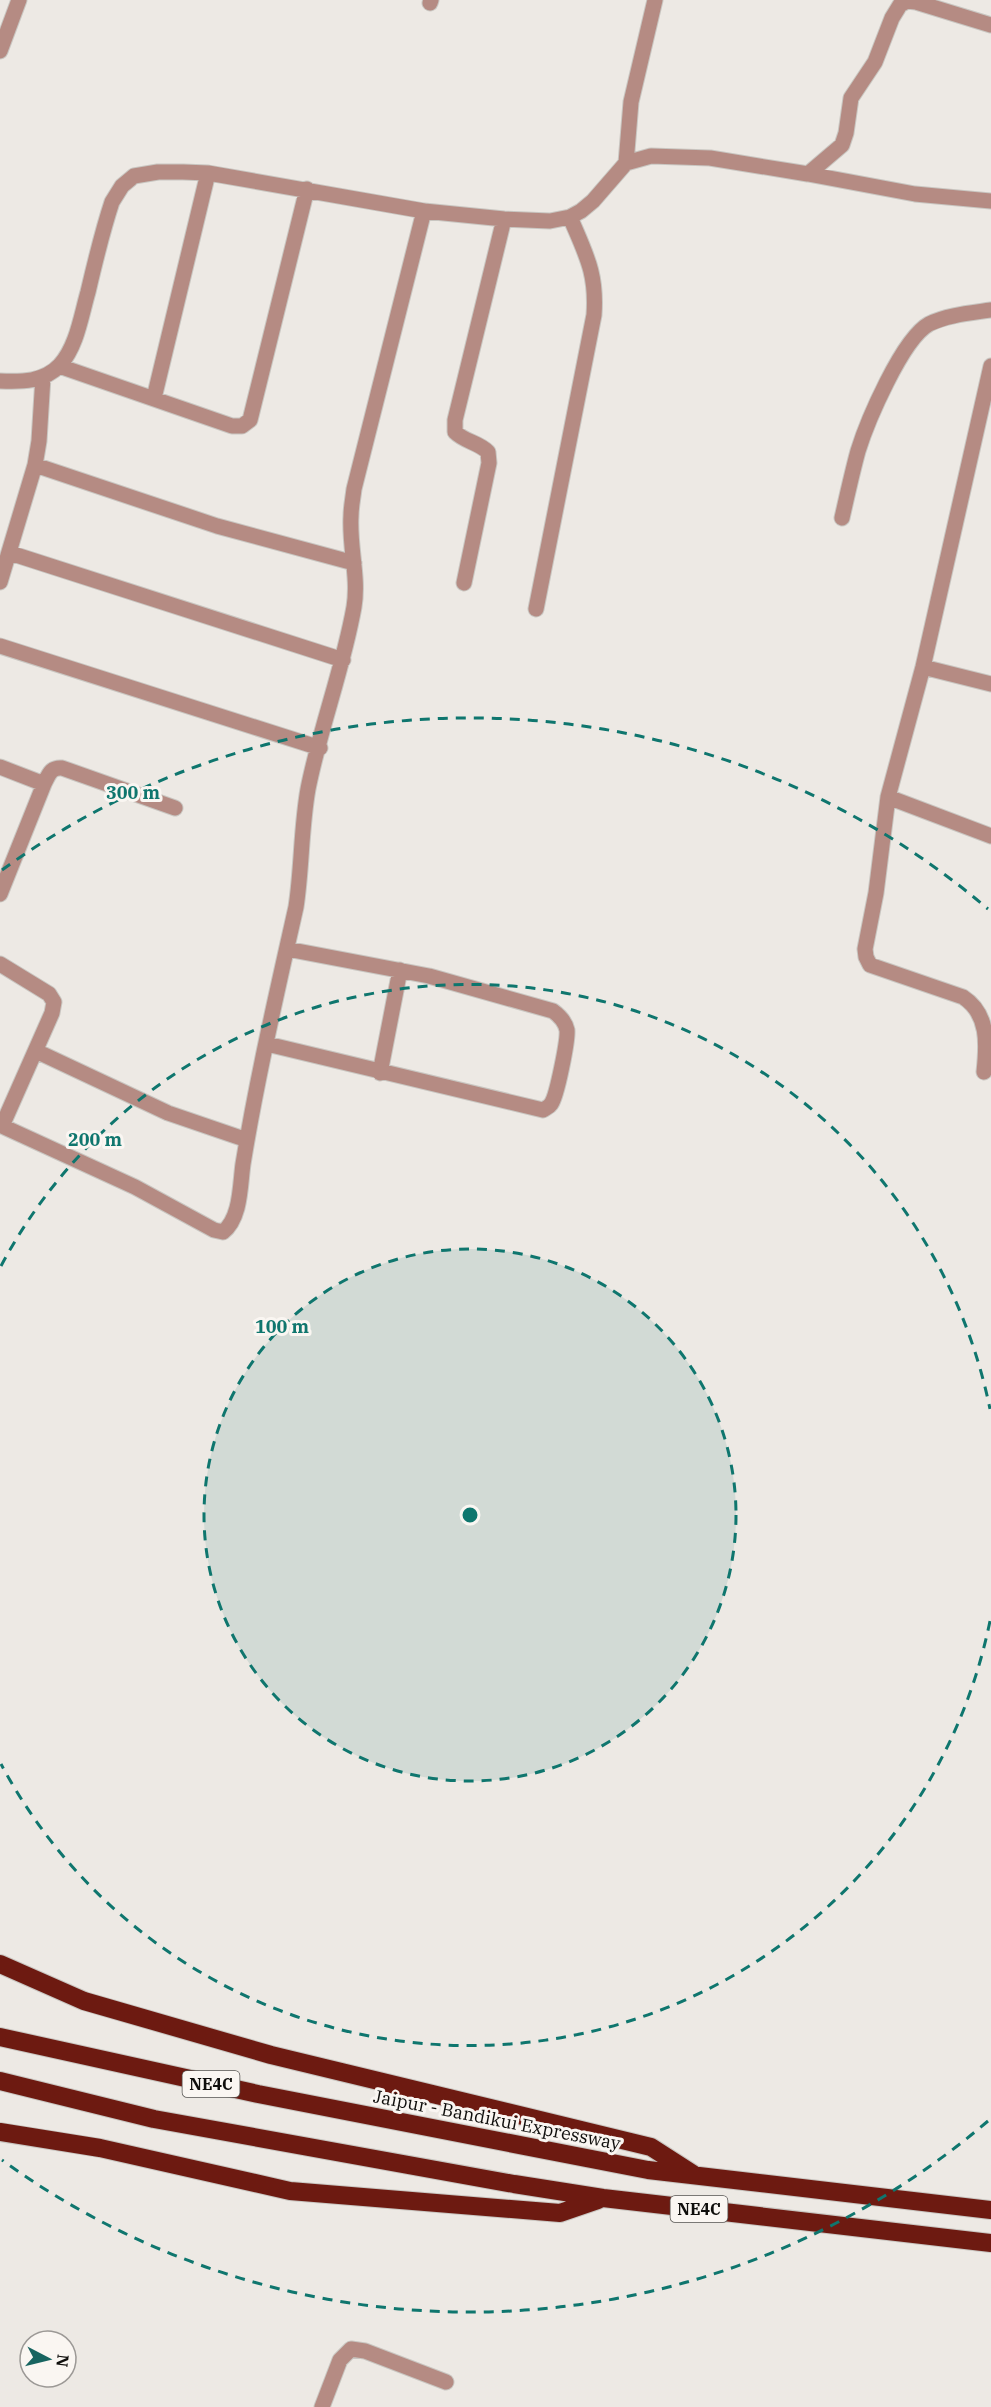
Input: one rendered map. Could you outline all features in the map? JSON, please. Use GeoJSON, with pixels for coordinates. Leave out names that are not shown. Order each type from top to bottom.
{"type":"FeatureCollection","features":[{"type":"Feature","properties":{"kind":"highway"},"geometry":{"type":"LineString","coordinates":[[0,1964],[84,2001],[271,2055],[651,2147],[696,2176]]}},
{"type":"Feature","properties":{"kind":"highway","name":"Jaipur - Bandikui Expressway"},"geometry":{"type":"LineString","coordinates":[[0,2037],[293,2101],[648,2170],[991,2210]]}},
{"type":"Feature","properties":{"kind":"highway","name":"NE4C"},"geometry":{"type":"LineString","coordinates":[[0,2081],[154,2119],[514,2184],[603,2198],[991,2242]]}},
{"type":"Feature","properties":{"kind":"highway"},"geometry":{"type":"LineString","coordinates":[[0,2132],[100,2148],[290,2191],[560,2213],[603,2198]]}},
{"type":"Feature","properties":{"kind":"street"},"geometry":{"type":"LineString","coordinates":[[0,51],[19,0]]}},
{"type":"Feature","properties":{"kind":"street"},"geometry":{"type":"LineString","coordinates":[[626,164],[631,102],[655,0]]}},
{"type":"Feature","properties":{"kind":"street"},"geometry":{"type":"LineString","coordinates":[[808,174],[842,145],[851,98],[875,62],[892,18],[900,5],[907,1],[916,2],[991,25]]}},
{"type":"Feature","properties":{"kind":"street"},"geometry":{"type":"LineString","coordinates":[[0,381],[25,382],[43,377],[59,366],[69,353],[78,329],[112,202],[122,186],[134,176],[158,172],[208,172],[424,211],[504,219],[549,220],[570,217],[581,211],[626,164],[651,156],[676,156],[710,158],[915,194],[991,201]]}},
{"type":"Feature","properties":{"kind":"street"},"geometry":{"type":"LineString","coordinates":[[154,398],[208,172]]}},
{"type":"Feature","properties":{"kind":"street"},"geometry":{"type":"LineString","coordinates":[[59,366],[232,426],[242,426],[250,420],[307,189]]}},
{"type":"Feature","properties":{"kind":"street"},"geometry":{"type":"LineString","coordinates":[[0,964],[49,994],[54,1002],[52,1013],[36,1051],[1,1125],[135,1187],[207,1226],[223,1232],[230,1226],[235,1214],[247,1140],[296,907],[302,870],[303,821],[309,787],[342,660],[356,586],[351,517],[354,489],[424,211]]}},
{"type":"Feature","properties":{"kind":"street"},"geometry":{"type":"LineString","coordinates":[[536,609],[594,315],[596,290],[591,265],[570,217]]}},
{"type":"Feature","properties":{"kind":"street"},"geometry":{"type":"LineString","coordinates":[[464,583],[489,463],[488,452],[481,445],[462,439],[455,432],[455,420],[504,219]]}},
{"type":"Feature","properties":{"kind":"street"},"geometry":{"type":"LineString","coordinates":[[842,518],[866,428],[898,362],[915,336],[927,325],[948,317],[991,310]]}},
{"type":"Feature","properties":{"kind":"street"},"geometry":{"type":"LineString","coordinates":[[984,1072],[986,1034],[973,1004],[963,997],[870,965],[866,957],[888,797],[923,667],[991,366]]}},
{"type":"Feature","properties":{"kind":"street"},"geometry":{"type":"LineString","coordinates":[[0,582],[35,465],[39,441],[43,377]]}},
{"type":"Feature","properties":{"kind":"street"},"geometry":{"type":"LineString","coordinates":[[35,465],[217,526],[354,564]]}},
{"type":"Feature","properties":{"kind":"street"},"geometry":{"type":"LineString","coordinates":[[10,553],[342,660]]}},
{"type":"Feature","properties":{"kind":"street"},"geometry":{"type":"LineString","coordinates":[[0,646],[320,747]]}},
{"type":"Feature","properties":{"kind":"street"},"geometry":{"type":"LineString","coordinates":[[923,667],[991,684]]}},
{"type":"Feature","properties":{"kind":"street"},"geometry":{"type":"LineString","coordinates":[[0,767],[44,784]]}},
{"type":"Feature","properties":{"kind":"street"},"geometry":{"type":"LineString","coordinates":[[0,894],[44,784],[55,767],[175,808]]}},
{"type":"Feature","properties":{"kind":"street"},"geometry":{"type":"LineString","coordinates":[[888,797],[991,836]]}},
{"type":"Feature","properties":{"kind":"street"},"geometry":{"type":"LineString","coordinates":[[267,1044],[380,1073],[543,1110],[550,1106],[554,1096],[567,1038],[566,1027],[561,1017],[553,1011],[400,970],[287,949]]}},
{"type":"Feature","properties":{"kind":"street"},"geometry":{"type":"LineString","coordinates":[[380,1073],[400,970]]}},
{"type":"Feature","properties":{"kind":"street"},"geometry":{"type":"LineString","coordinates":[[36,1051],[168,1113],[247,1140]]}},
{"type":"Feature","properties":{"kind":"street"},"geometry":{"type":"LineString","coordinates":[[322,2407],[340,2360],[351,2349],[365,2351],[446,2382]]}}]}
